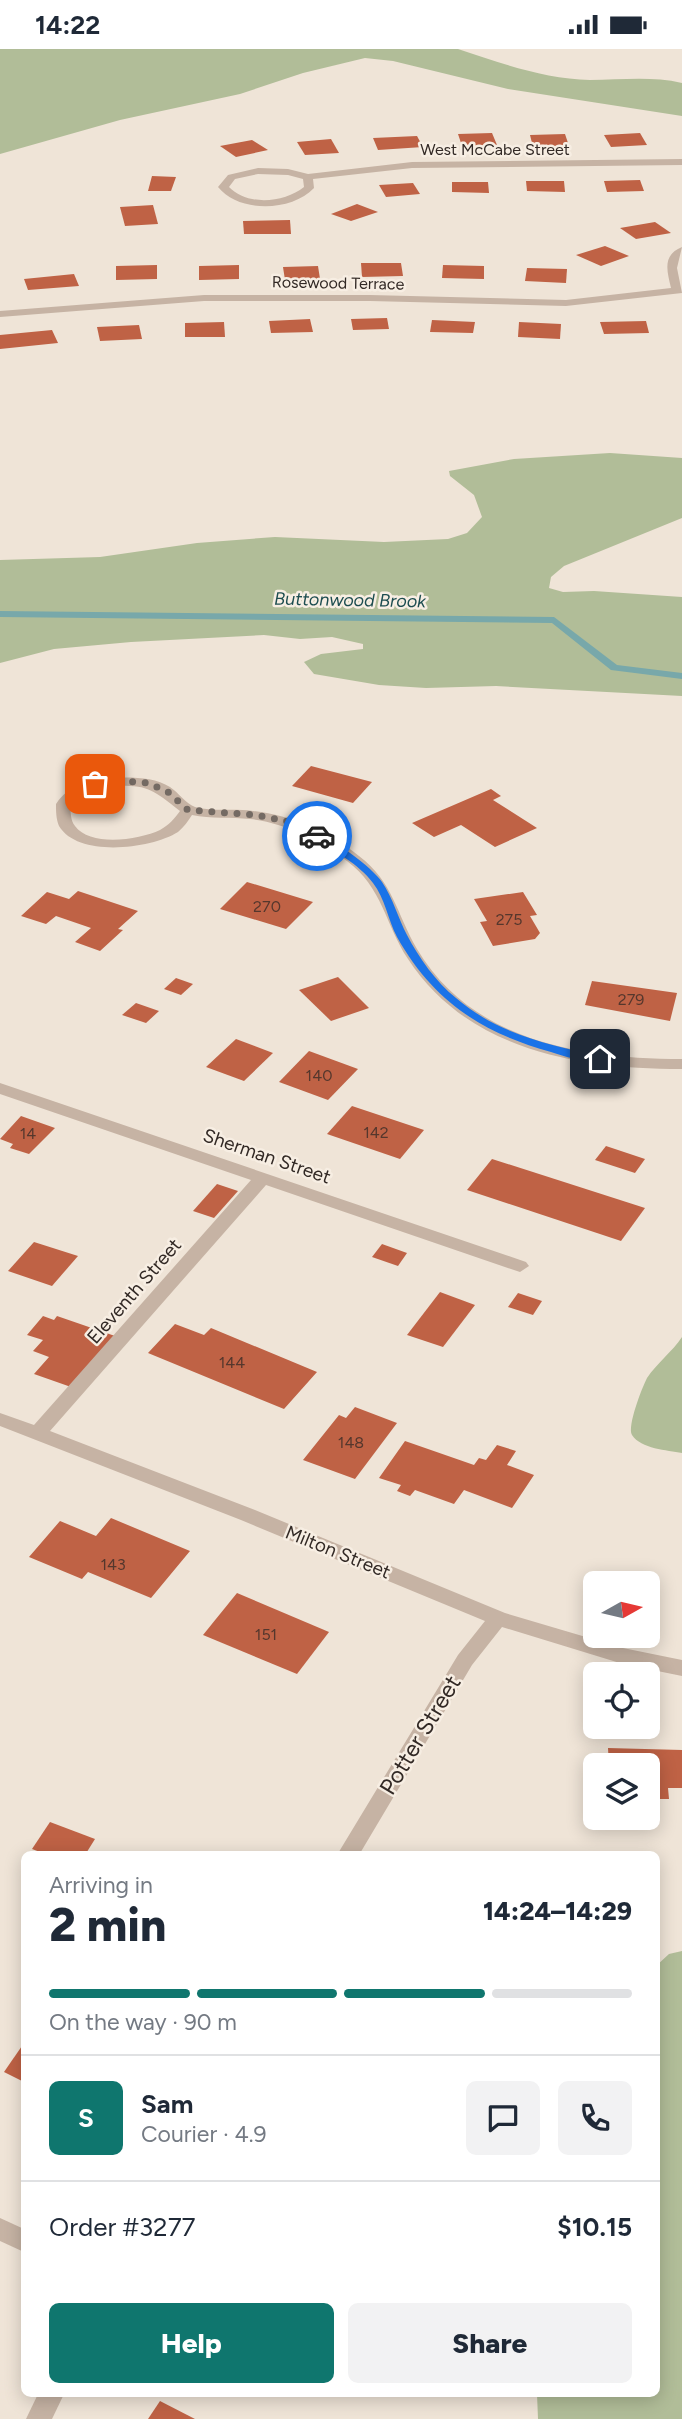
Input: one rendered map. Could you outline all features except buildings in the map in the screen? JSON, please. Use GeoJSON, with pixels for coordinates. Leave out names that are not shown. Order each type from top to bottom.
{"type":"FeatureCollection","features":[{"type":"Feature","properties":{"kind":"street","name":"West McCabe Street"},"geometry":{"type":"LineString","coordinates":[[308,177],[309,188],[306,192],[295,198],[276,202],[238,198],[223,187],[232,177],[251,171],[281,171],[308,177],[412,165],[682,162]]}},
{"type":"Feature","properties":{"kind":"street","name":"Rosewood Terrace"},"geometry":{"type":"LineString","coordinates":[[0,314],[205,298],[370,298],[566,303],[679,290],[671,263],[673,256],[682,250]]}},
{"type":"Feature","properties":{"kind":"street"},"geometry":{"type":"LineString","coordinates":[[188,810],[175,827],[157,836],[139,841],[110,843],[86,840],[71,831],[65,822],[64,804],[71,794],[87,786],[131,781],[162,788],[188,810],[256,815],[286,821],[314,834],[345,854],[377,881],[403,937],[429,977],[451,1000],[483,1023],[523,1041],[569,1054],[632,1063],[682,1064]]}},
{"type":"Feature","properties":{"kind":"street","name":"Sherman Street"},"geometry":{"type":"LineString","coordinates":[[0,1088],[520,1266]]}},
{"type":"Feature","properties":{"kind":"street","name":"Eleventh Street"},"geometry":{"type":"LineString","coordinates":[[37,1433],[263,1177]]}},
{"type":"Feature","properties":{"kind":"street","name":"Milton Street"},"geometry":{"type":"LineString","coordinates":[[0,1419],[248,1515],[498,1618],[623,1656],[682,1668]]}},
{"type":"Feature","properties":{"kind":"street","name":"Potter Street"},"geometry":{"type":"LineString","coordinates":[[350,1851],[465,1660],[498,1618]]}},
{"type":"Feature","properties":{"kind":"street"},"geometry":{"type":"LineString","coordinates":[[0,2229],[21,2240]]}},
{"type":"Feature","properties":{"kind":"street"},"geometry":{"type":"LineString","coordinates":[[39,2419],[50,2397]]}},
{"type":"Feature","properties":{"kind":"green space"},"geometry":{"type":"Polygon","coordinates":[[[0,49],[458,49],[556,77],[590,80],[647,79],[682,83],[682,116],[508,89],[393,61],[365,58],[303,73],[240,94],[120,120],[0,154],[0,49]]]}},
{"type":"Feature","properties":{"kind":"green space"},"geometry":{"type":"Polygon","coordinates":[[[610,453],[682,458],[682,518],[564,566],[551,577],[549,588],[563,592],[594,591],[682,597],[682,696],[496,686],[426,688],[379,685],[314,674],[304,662],[321,654],[363,649],[363,644],[332,637],[300,639],[264,635],[131,642],[54,649],[0,663],[0,560],[100,557],[197,543],[275,537],[384,542],[448,539],[467,533],[482,517],[474,495],[450,476],[449,471],[514,459],[610,453]]]}},
{"type":"Feature","properties":{"kind":"green space"},"geometry":{"type":"Polygon","coordinates":[[[682,1337],[682,1453],[642,1443],[636,1440],[631,1430],[647,1378],[682,1337]]]}},
{"type":"Feature","properties":{"kind":"green space"},"geometry":{"type":"Polygon","coordinates":[[[682,1951],[682,2419],[538,2419],[537,2397],[660,2397],[660,1962],[669,1954],[682,1951]]]}},
{"type":"Feature","properties":{"kind":"waterway","name":"Buttonwood Brook"},"geometry":{"type":"LineString","coordinates":[[0,614],[554,620],[614,668],[682,676]]}},
{"type":"Feature","properties":{"kind":"way so far"},"geometry":{"type":"LineString","coordinates":[[95,784],[125,781],[148,783],[173,795],[188,810],[256,815],[286,821],[317,836]]}},
{"type":"Feature","properties":{"kind":"route"},"geometry":{"type":"LineString","coordinates":[[317,836],[345,854],[377,881],[403,937],[429,977],[451,1000],[502,1033],[545,1048],[600,1059]]}}]}
